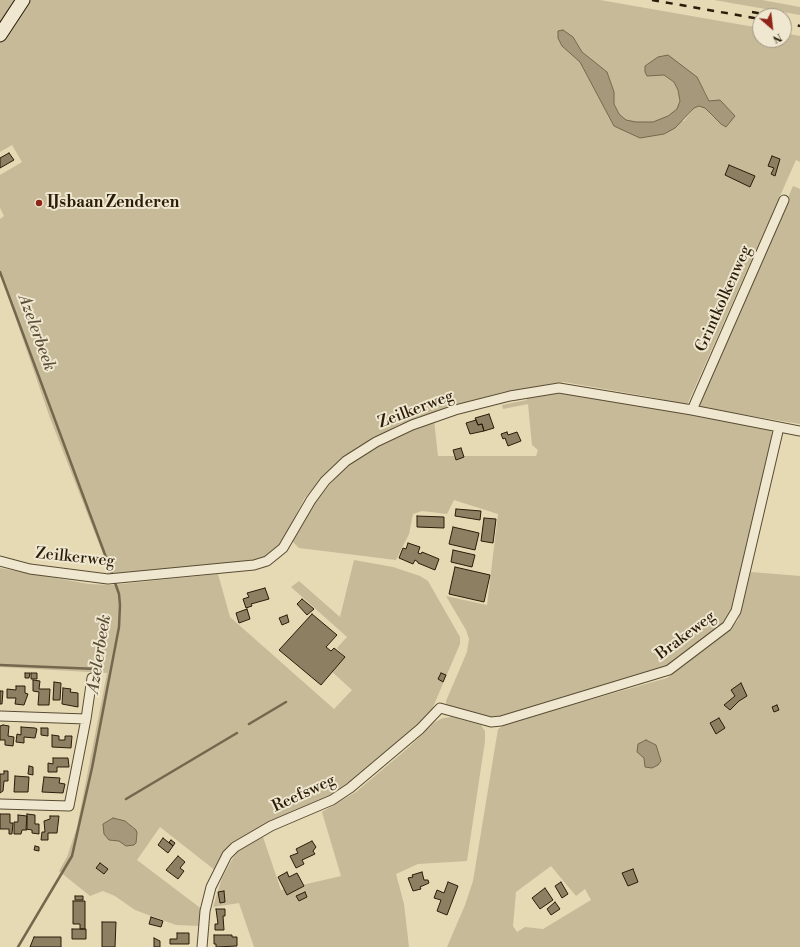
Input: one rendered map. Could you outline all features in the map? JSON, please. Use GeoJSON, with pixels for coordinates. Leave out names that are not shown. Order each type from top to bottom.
{"type":"FeatureCollection","features":[{"type":"Feature","properties":{"kind":"street"},"geometry":{"type":"LineString","coordinates":[[0,35],[23,0]]}},
{"type":"Feature","properties":{"kind":"street","name":"Grintkolkenweg"},"geometry":{"type":"LineString","coordinates":[[692,410],[784,200]]}},
{"type":"Feature","properties":{"kind":"street","name":"Zeilkerweg"},"geometry":{"type":"LineString","coordinates":[[0,560],[30,569],[111,579],[254,565],[267,561],[283,548],[310,500],[325,481],[346,461],[376,442],[412,425],[455,410],[510,396],[559,388],[692,410],[800,431]]}},
{"type":"Feature","properties":{"kind":"street","name":"Brakeweg"},"geometry":{"type":"LineString","coordinates":[[491,722],[669,670],[727,626],[736,611],[779,427]]}},
{"type":"Feature","properties":{"kind":"street"},"geometry":{"type":"LineString","coordinates":[[0,804],[69,806],[86,719],[92,678]]}},
{"type":"Feature","properties":{"kind":"street","name":"Reefsweg"},"geometry":{"type":"LineString","coordinates":[[202,947],[205,911],[211,887],[227,855],[243,841],[271,826],[332,800],[350,788],[420,729],[440,708],[491,722]]}},
{"type":"Feature","properties":{"kind":"street"},"geometry":{"type":"LineString","coordinates":[[0,716],[86,719]]}},
{"type":"Feature","properties":{"kind":"shaded area"},"geometry":{"type":"Polygon","coordinates":[[[0,0],[15,0],[0,24],[0,0]]]}},
{"type":"Feature","properties":{"kind":"shaded area"},"geometry":{"type":"Polygon","coordinates":[[[27,0],[600,0],[752,27],[752,48],[792,48],[792,34],[800,36],[800,162],[796,160],[687,405],[651,397],[564,382],[503,392],[456,405],[400,424],[352,452],[323,477],[304,499],[281,544],[265,559],[108,576],[107,564],[50,418],[0,273],[0,219],[4,216],[0,208],[0,175],[22,162],[12,145],[0,152],[0,41],[27,0]],[[573,37],[580,62],[614,126],[684,121],[694,108],[699,106],[705,108],[714,118],[714,101],[709,101],[705,91],[658,57],[645,66],[645,72],[647,76],[664,75],[674,82],[678,90],[680,101],[677,109],[668,116],[653,122],[636,122],[626,120],[619,114],[614,104],[614,92],[607,72],[582,52],[573,37]]]}},
{"type":"Feature","properties":{"kind":"shaded area"},"geometry":{"type":"Polygon","coordinates":[[[714,0],[762,0],[800,7],[800,15],[792,14],[792,8],[760,8],[714,0]]]}},
{"type":"Feature","properties":{"kind":"shaded area"},"geometry":{"type":"Polygon","coordinates":[[[563,30],[573,37],[582,52],[607,72],[614,92],[614,104],[619,114],[626,120],[636,122],[653,122],[668,116],[677,109],[680,101],[678,90],[674,82],[664,75],[647,76],[645,72],[645,66],[658,57],[668,55],[697,77],[709,101],[720,100],[735,116],[726,127],[705,108],[699,106],[694,108],[675,128],[664,134],[640,138],[614,126],[580,62],[562,46],[558,38],[558,31],[563,30]]]}},
{"type":"Feature","properties":{"kind":"shaded area"},"geometry":{"type":"Polygon","coordinates":[[[793,186],[800,189],[800,424],[697,407],[793,186]]]}},
{"type":"Feature","properties":{"kind":"shaded area"},"geometry":{"type":"Polygon","coordinates":[[[555,393],[596,397],[771,429],[772,435],[731,614],[724,623],[665,668],[501,717],[485,718],[448,707],[446,704],[467,652],[469,639],[466,630],[446,596],[487,605],[498,514],[454,500],[447,514],[422,511],[413,514],[409,534],[396,560],[299,548],[292,541],[300,529],[312,504],[346,467],[377,445],[434,420],[438,456],[536,456],[538,450],[532,445],[528,404],[503,409],[502,405],[527,400],[527,397],[555,393]]]}},
{"type":"Feature","properties":{"kind":"shaded area"},"geometry":{"type":"Polygon","coordinates":[[[354,560],[393,567],[420,576],[428,581],[460,637],[460,644],[430,714],[387,756],[328,800],[246,837],[216,871],[160,827],[137,860],[203,910],[201,926],[176,925],[135,910],[115,896],[103,891],[90,896],[59,871],[67,857],[77,827],[107,673],[0,667],[0,568],[89,584],[111,585],[218,574],[230,617],[334,709],[352,690],[330,670],[344,656],[337,648],[347,637],[291,587],[299,581],[340,617],[354,560]],[[125,821],[119,841],[124,844],[136,830],[125,821]]]}},
{"type":"Feature","properties":{"kind":"shaded area"},"geometry":{"type":"Polygon","coordinates":[[[751,572],[800,576],[800,947],[447,947],[465,905],[473,881],[498,729],[508,723],[667,678],[728,632],[738,620],[751,572]],[[551,866],[516,892],[513,926],[517,932],[525,927],[543,929],[591,900],[585,889],[576,896],[551,866]]]}},
{"type":"Feature","properties":{"kind":"shaded area"},"geometry":{"type":"Polygon","coordinates":[[[452,717],[481,725],[485,731],[485,741],[467,861],[418,864],[396,874],[404,904],[409,947],[254,947],[239,903],[213,907],[222,878],[233,858],[240,849],[263,837],[281,890],[341,876],[322,812],[356,792],[408,748],[435,722],[443,718],[452,717]]]}},
{"type":"Feature","properties":{"kind":"shaded area"},"geometry":{"type":"Polygon","coordinates":[[[646,740],[656,745],[661,761],[658,765],[652,768],[645,767],[644,758],[637,752],[638,744],[646,740]]]}},
{"type":"Feature","properties":{"kind":"shaded area"},"geometry":{"type":"Polygon","coordinates":[[[113,818],[125,821],[136,830],[136,843],[134,845],[126,846],[119,841],[109,840],[104,834],[103,824],[113,818]]]}},
{"type":"Feature","properties":{"kind":"building"},"geometry":{"type":"Polygon","coordinates":[[[9,153],[14,160],[0,168],[0,158],[9,153]]]}},
{"type":"Feature","properties":{"kind":"building"},"geometry":{"type":"Polygon","coordinates":[[[772,156],[780,159],[775,176],[771,174],[774,168],[768,166],[772,156]]]}},
{"type":"Feature","properties":{"kind":"building"},"geometry":{"type":"Polygon","coordinates":[[[729,165],[755,176],[750,187],[725,175],[729,165]]]}},
{"type":"Feature","properties":{"kind":"building"},"geometry":{"type":"Polygon","coordinates":[[[489,414],[494,428],[484,431],[482,424],[478,425],[475,418],[489,414]]]}},
{"type":"Feature","properties":{"kind":"building"},"geometry":{"type":"Polygon","coordinates":[[[476,420],[478,425],[482,424],[484,431],[470,434],[466,423],[476,420]]]}},
{"type":"Feature","properties":{"kind":"building"},"geometry":{"type":"Polygon","coordinates":[[[507,432],[508,435],[517,432],[521,441],[508,446],[505,438],[503,439],[501,434],[507,432]]]}},
{"type":"Feature","properties":{"kind":"building"},"geometry":{"type":"Polygon","coordinates":[[[461,448],[464,457],[456,460],[453,450],[461,448]]]}},
{"type":"Feature","properties":{"kind":"building"},"geometry":{"type":"Polygon","coordinates":[[[456,509],[481,511],[480,520],[455,516],[456,509]]]}},
{"type":"Feature","properties":{"kind":"building"},"geometry":{"type":"Polygon","coordinates":[[[417,516],[444,517],[444,528],[417,527],[417,516]]]}},
{"type":"Feature","properties":{"kind":"building"},"geometry":{"type":"Polygon","coordinates":[[[484,518],[496,519],[493,543],[481,541],[484,518]]]}},
{"type":"Feature","properties":{"kind":"building"},"geometry":{"type":"Polygon","coordinates":[[[453,527],[479,533],[475,550],[449,544],[453,527]]]}},
{"type":"Feature","properties":{"kind":"building"},"geometry":{"type":"Polygon","coordinates":[[[408,543],[420,547],[418,553],[421,554],[422,552],[439,559],[435,570],[418,563],[415,560],[413,564],[399,558],[403,548],[406,549],[408,543]]]}},
{"type":"Feature","properties":{"kind":"building"},"geometry":{"type":"Polygon","coordinates":[[[453,550],[475,555],[472,567],[451,562],[453,550]]]}},
{"type":"Feature","properties":{"kind":"building"},"geometry":{"type":"Polygon","coordinates":[[[455,567],[490,575],[484,602],[449,594],[455,567]]]}},
{"type":"Feature","properties":{"kind":"building"},"geometry":{"type":"Polygon","coordinates":[[[265,588],[269,599],[251,604],[252,606],[246,608],[243,599],[249,597],[247,593],[265,588]]]}},
{"type":"Feature","properties":{"kind":"building"},"geometry":{"type":"Polygon","coordinates":[[[302,599],[314,609],[307,615],[297,604],[302,599]]]}},
{"type":"Feature","properties":{"kind":"building"},"geometry":{"type":"Polygon","coordinates":[[[247,609],[250,619],[239,623],[236,613],[247,609]]]}},
{"type":"Feature","properties":{"kind":"building"},"geometry":{"type":"Polygon","coordinates":[[[312,614],[337,635],[326,647],[331,651],[334,648],[345,657],[321,685],[279,650],[312,614]]]}},
{"type":"Feature","properties":{"kind":"building"},"geometry":{"type":"Polygon","coordinates":[[[287,615],[289,622],[282,625],[279,618],[287,615]]]}},
{"type":"Feature","properties":{"kind":"building"},"geometry":{"type":"Polygon","coordinates":[[[25,673],[30,673],[29,678],[25,678],[25,673]]]}},
{"type":"Feature","properties":{"kind":"building"},"geometry":{"type":"Polygon","coordinates":[[[31,673],[37,673],[37,679],[31,679],[31,673]]]}},
{"type":"Feature","properties":{"kind":"building"},"geometry":{"type":"Polygon","coordinates":[[[441,673],[446,675],[443,682],[438,679],[441,673]]]}},
{"type":"Feature","properties":{"kind":"building"},"geometry":{"type":"Polygon","coordinates":[[[33,680],[40,681],[39,689],[50,689],[49,705],[38,705],[39,692],[33,691],[33,680]]]}},
{"type":"Feature","properties":{"kind":"building"},"geometry":{"type":"Polygon","coordinates":[[[54,682],[61,683],[60,700],[53,700],[54,682]]]}},
{"type":"Feature","properties":{"kind":"building"},"geometry":{"type":"Polygon","coordinates":[[[741,683],[747,696],[739,701],[730,710],[724,705],[735,696],[731,690],[741,683]]]}},
{"type":"Feature","properties":{"kind":"building"},"geometry":{"type":"Polygon","coordinates":[[[16,686],[25,686],[25,693],[28,694],[24,705],[15,704],[16,698],[7,698],[7,689],[16,690],[16,686]]]}},
{"type":"Feature","properties":{"kind":"building"},"geometry":{"type":"Polygon","coordinates":[[[63,688],[71,689],[70,692],[78,693],[78,707],[62,704],[63,688]]]}},
{"type":"Feature","properties":{"kind":"building"},"geometry":{"type":"Polygon","coordinates":[[[0,691],[3,691],[2,704],[0,704],[0,691]]]}},
{"type":"Feature","properties":{"kind":"building"},"geometry":{"type":"Polygon","coordinates":[[[777,705],[779,710],[774,712],[772,707],[777,705]]]}},
{"type":"Feature","properties":{"kind":"building"},"geometry":{"type":"Polygon","coordinates":[[[719,718],[725,728],[716,734],[710,723],[719,718]]]}},
{"type":"Feature","properties":{"kind":"building"},"geometry":{"type":"Polygon","coordinates":[[[0,726],[9,726],[8,736],[14,737],[13,746],[5,745],[5,740],[0,740],[0,726]]]}},
{"type":"Feature","properties":{"kind":"building"},"geometry":{"type":"Polygon","coordinates":[[[21,727],[37,729],[35,738],[24,737],[24,743],[16,742],[17,734],[21,735],[21,727]]]}},
{"type":"Feature","properties":{"kind":"building"},"geometry":{"type":"Polygon","coordinates":[[[41,728],[48,728],[48,736],[41,735],[41,728]]]}},
{"type":"Feature","properties":{"kind":"building"},"geometry":{"type":"Polygon","coordinates":[[[52,735],[59,736],[59,740],[65,740],[65,736],[72,736],[71,748],[52,747],[52,735]]]}},
{"type":"Feature","properties":{"kind":"building"},"geometry":{"type":"Polygon","coordinates":[[[53,758],[68,758],[69,767],[57,767],[57,772],[48,772],[48,763],[53,764],[53,758]]]}},
{"type":"Feature","properties":{"kind":"building"},"geometry":{"type":"Polygon","coordinates":[[[29,766],[33,767],[33,775],[28,774],[29,766]]]}},
{"type":"Feature","properties":{"kind":"building"},"geometry":{"type":"Polygon","coordinates":[[[4,771],[8,771],[8,781],[4,781],[3,791],[0,793],[0,774],[4,774],[4,771]]]}},
{"type":"Feature","properties":{"kind":"building"},"geometry":{"type":"Polygon","coordinates":[[[15,776],[29,777],[28,792],[14,792],[15,776]]]}},
{"type":"Feature","properties":{"kind":"building"},"geometry":{"type":"Polygon","coordinates":[[[44,777],[60,778],[59,783],[65,784],[63,793],[42,792],[44,777]]]}},
{"type":"Feature","properties":{"kind":"building"},"geometry":{"type":"Polygon","coordinates":[[[0,814],[10,814],[10,823],[13,823],[12,834],[9,834],[9,829],[0,829],[0,814]]]}},
{"type":"Feature","properties":{"kind":"building"},"geometry":{"type":"Polygon","coordinates":[[[27,814],[35,815],[35,824],[39,824],[39,834],[32,833],[32,830],[26,829],[27,814]]]}},
{"type":"Feature","properties":{"kind":"building"},"geometry":{"type":"Polygon","coordinates":[[[18,815],[27,816],[27,830],[22,830],[21,834],[14,834],[14,822],[18,822],[18,815]]]}},
{"type":"Feature","properties":{"kind":"building"},"geometry":{"type":"Polygon","coordinates":[[[50,816],[59,816],[57,833],[48,833],[48,840],[41,840],[42,832],[45,832],[44,821],[50,819],[50,816]]]}},
{"type":"Feature","properties":{"kind":"building"},"geometry":{"type":"Polygon","coordinates":[[[163,838],[173,846],[168,853],[158,845],[163,838]]]}},
{"type":"Feature","properties":{"kind":"building"},"geometry":{"type":"Polygon","coordinates":[[[171,840],[175,843],[173,846],[169,842],[171,840]]]}},
{"type":"Feature","properties":{"kind":"building"},"geometry":{"type":"Polygon","coordinates":[[[312,841],[316,847],[313,851],[315,854],[302,860],[304,864],[296,868],[290,856],[298,853],[296,849],[312,841]]]}},
{"type":"Feature","properties":{"kind":"building"},"geometry":{"type":"Polygon","coordinates":[[[35,846],[39,847],[39,851],[34,850],[35,846]]]}},
{"type":"Feature","properties":{"kind":"building"},"geometry":{"type":"Polygon","coordinates":[[[178,856],[185,862],[180,868],[184,871],[178,879],[166,870],[178,856]]]}},
{"type":"Feature","properties":{"kind":"building"},"geometry":{"type":"Polygon","coordinates":[[[100,863],[108,869],[104,874],[96,868],[100,863]]]}},
{"type":"Feature","properties":{"kind":"building"},"geometry":{"type":"Polygon","coordinates":[[[633,869],[638,882],[628,886],[622,873],[633,869]]]}},
{"type":"Feature","properties":{"kind":"building"},"geometry":{"type":"Polygon","coordinates":[[[287,872],[289,877],[297,873],[304,886],[287,895],[278,877],[287,872]]]}},
{"type":"Feature","properties":{"kind":"building"},"geometry":{"type":"Polygon","coordinates":[[[422,872],[424,880],[428,880],[429,883],[420,887],[421,889],[413,891],[408,878],[422,872]]]}},
{"type":"Feature","properties":{"kind":"building"},"geometry":{"type":"Polygon","coordinates":[[[448,882],[458,886],[447,915],[437,911],[441,900],[434,898],[437,890],[444,893],[448,882]]]}},
{"type":"Feature","properties":{"kind":"building"},"geometry":{"type":"Polygon","coordinates":[[[561,882],[568,894],[562,898],[555,886],[561,882]]]}},
{"type":"Feature","properties":{"kind":"building"},"geometry":{"type":"Polygon","coordinates":[[[545,888],[553,900],[540,909],[532,898],[545,888]]]}},
{"type":"Feature","properties":{"kind":"building"},"geometry":{"type":"Polygon","coordinates":[[[224,891],[225,902],[220,903],[218,892],[224,891]]]}},
{"type":"Feature","properties":{"kind":"building"},"geometry":{"type":"Polygon","coordinates":[[[305,892],[307,897],[299,901],[296,896],[305,892]]]}},
{"type":"Feature","properties":{"kind":"building"},"geometry":{"type":"Polygon","coordinates":[[[75,896],[83,896],[83,900],[75,900],[75,896]]]}},
{"type":"Feature","properties":{"kind":"building"},"geometry":{"type":"Polygon","coordinates":[[[73,901],[85,901],[85,929],[80,929],[80,924],[73,924],[73,901]]]}},
{"type":"Feature","properties":{"kind":"building"},"geometry":{"type":"Polygon","coordinates":[[[555,902],[560,909],[551,915],[547,909],[555,902]]]}},
{"type":"Feature","properties":{"kind":"building"},"geometry":{"type":"Polygon","coordinates":[[[216,909],[225,909],[225,916],[223,916],[224,930],[215,930],[215,924],[218,924],[216,909]]]}},
{"type":"Feature","properties":{"kind":"building"},"geometry":{"type":"Polygon","coordinates":[[[151,917],[163,921],[161,927],[149,924],[151,917]]]}},
{"type":"Feature","properties":{"kind":"building"},"geometry":{"type":"Polygon","coordinates":[[[102,922],[116,922],[115,947],[102,947],[102,922]]]}},
{"type":"Feature","properties":{"kind":"building"},"geometry":{"type":"Polygon","coordinates":[[[72,929],[86,929],[86,939],[72,939],[72,929]]]}},
{"type":"Feature","properties":{"kind":"building"},"geometry":{"type":"Polygon","coordinates":[[[177,933],[189,933],[189,944],[170,944],[170,939],[177,939],[177,933]]]}},
{"type":"Feature","properties":{"kind":"building"},"geometry":{"type":"Polygon","coordinates":[[[214,935],[232,935],[232,937],[237,937],[237,946],[216,947],[216,944],[214,944],[214,935]]]}},
{"type":"Feature","properties":{"kind":"building"},"geometry":{"type":"Polygon","coordinates":[[[34,937],[61,937],[61,947],[30,947],[34,937]]]}},
{"type":"Feature","properties":{"kind":"building"},"geometry":{"type":"Polygon","coordinates":[[[154,938],[160,941],[160,947],[154,947],[154,938]]]}},
{"type":"Feature","properties":{"kind":"waterway","name":"Azelerbeek"},"geometry":{"type":"LineString","coordinates":[[0,272],[107,560],[119,594],[120,605],[119,627],[92,768],[72,856],[18,947]]}},
{"type":"Feature","properties":{"kind":"waterway"},"geometry":{"type":"LineString","coordinates":[[0,665],[97,669]]}},
{"type":"Feature","properties":{"kind":"waterway"},"geometry":{"type":"LineString","coordinates":[[249,724],[286,702]]}},
{"type":"Feature","properties":{"kind":"waterway"},"geometry":{"type":"LineString","coordinates":[[126,799],[237,733]]}},
{"type":"Feature","properties":{"kind":"railway"},"geometry":{"type":"LineString","coordinates":[[652,0],[752,18]]}},
{"type":"Feature","properties":{"kind":"railway"},"geometry":{"type":"LineString","coordinates":[[792,24],[800,26]]}},
{"type":"Feature","properties":{"kind":"place","name":"IJsbaan Zenderen"},"geometry":{"type":"Point","coordinates":[39,203]}}]}
